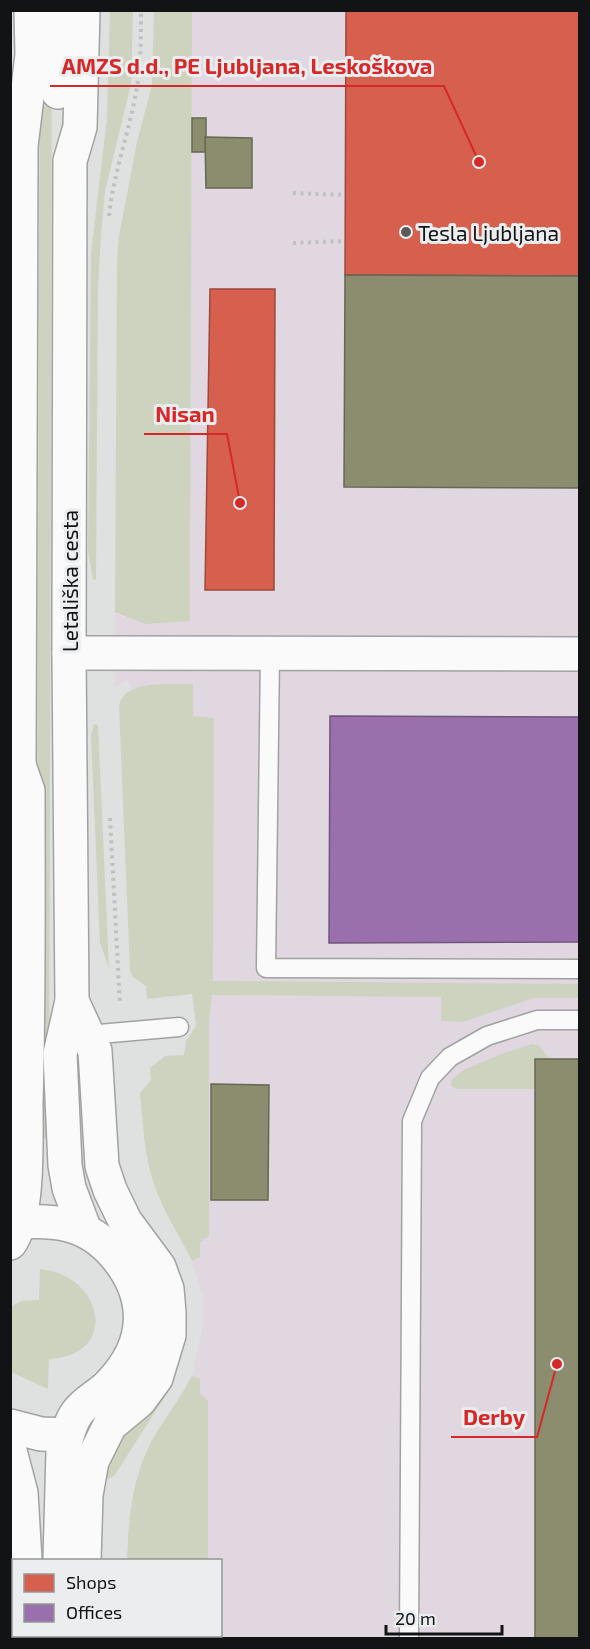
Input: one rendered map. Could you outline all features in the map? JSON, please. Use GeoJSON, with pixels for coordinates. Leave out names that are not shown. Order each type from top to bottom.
{"type":"FeatureCollection","features":[{"type":"Feature","properties":{"kind":"main road"},"geometry":{"type":"LineString","coordinates":[[31,10],[32,55],[21,146],[16,237],[15,778],[28,791],[28,1032],[25,1165],[14,1230],[43,1222],[84,1228]]}},
{"type":"Feature","properties":{"kind":"main road","name":"Letališka cesta"},"geometry":{"type":"LineString","coordinates":[[59,10],[58,126],[70,161]]}},
{"type":"Feature","properties":{"kind":"main road","name":"Letališka cesta"},"geometry":{"type":"LineString","coordinates":[[60,1559],[63,1452],[67,1435],[75,1415],[111,1383],[133,1354],[140,1323],[138,1293],[125,1268],[99,1239],[84,1228],[69,1188],[65,1165],[60,1054],[72,1001],[69,653],[70,161],[80,127],[83,10]]}},
{"type":"Feature","properties":{"kind":"main road"},"geometry":{"type":"LineString","coordinates":[[10,84],[21,146]]}},
{"type":"Feature","properties":{"kind":"main road"},"geometry":{"type":"LineString","coordinates":[[69,653],[579,654]]}},
{"type":"Feature","properties":{"kind":"main road","name":"Letališka cesta"},"geometry":{"type":"LineString","coordinates":[[72,1001],[95,1051],[102,1166],[117,1207],[159,1267],[167,1289],[169,1312],[169,1335],[156,1378],[140,1401],[110,1425],[92,1461],[86,1495],[84,1559]]}},
{"type":"Feature","properties":{"kind":"main road"},"geometry":{"type":"LineString","coordinates":[[10,1426],[41,1434],[67,1435]]}},
{"type":"Feature","properties":{"kind":"main road"},"geometry":{"type":"LineString","coordinates":[[10,1451],[21,1493],[25,1559]]}},
{"type":"Feature","properties":{"kind":"lane"},"geometry":{"type":"LineString","coordinates":[[270,654],[266,968],[579,969]]}},
{"type":"Feature","properties":{"kind":"lane"},"geometry":{"type":"LineString","coordinates":[[410,1638],[412,1121],[430,1077],[450,1057],[463,1049],[487,1036],[537,1020],[579,1020]]}},
{"type":"Feature","properties":{"kind":"lane"},"geometry":{"type":"LineString","coordinates":[[88,1035],[179,1027]]}},
{"type":"Feature","properties":{"kind":"path"},"geometry":{"type":"LineString","coordinates":[[109,225],[121,148],[138,78],[141,10]]}},
{"type":"Feature","properties":{"kind":"path"},"geometry":{"type":"LineString","coordinates":[[293,193],[345,195]]}},
{"type":"Feature","properties":{"kind":"path"},"geometry":{"type":"LineString","coordinates":[[293,243],[345,241]]}},
{"type":"Feature","properties":{"kind":"path"},"geometry":{"type":"LineString","coordinates":[[110,807],[118,981]]}},
{"type":"Feature","properties":{"kind":"shaded area"},"geometry":{"type":"Polygon","coordinates":[[[192,11],[579,11],[579,1638],[191,1638],[222,1637],[222,1559],[191,1559],[192,1376],[203,1325],[203,1297],[192,1261],[200,1257],[200,1242],[209,1236],[209,1021],[148,685],[132,689],[127,680],[115,688],[115,612],[122,617],[190,621],[192,11]]]}},
{"type":"Feature","properties":{"kind":"green space"},"geometry":{"type":"Polygon","coordinates":[[[52,10],[49,1139],[36,1139],[40,11],[52,10]]]}},
{"type":"Feature","properties":{"kind":"green space"},"geometry":{"type":"Polygon","coordinates":[[[110,11],[133,11],[131,84],[105,191],[101,235],[98,287],[96,579],[93,580],[88,551],[91,253],[107,118],[110,11]]]}},
{"type":"Feature","properties":{"kind":"green space"},"geometry":{"type":"Polygon","coordinates":[[[154,11],[192,11],[190,621],[145,624],[115,612],[117,260],[119,236],[137,142],[152,85],[154,11]]]}},
{"type":"Feature","properties":{"kind":"green space"},"geometry":{"type":"Polygon","coordinates":[[[193,684],[193,716],[214,718],[213,981],[579,984],[580,998],[534,998],[463,1022],[441,1021],[441,997],[212,995],[209,1020],[209,1236],[200,1242],[200,1257],[192,1261],[166,1212],[153,1181],[146,1148],[140,1093],[151,1080],[150,1068],[165,1056],[184,1055],[186,1041],[196,1026],[192,994],[147,999],[146,986],[133,977],[130,970],[119,706],[123,697],[139,687],[193,684]]]}},
{"type":"Feature","properties":{"kind":"green space"},"geometry":{"type":"Polygon","coordinates":[[[94,724],[98,725],[109,968],[100,943],[91,736],[94,724]]]}},
{"type":"Feature","properties":{"kind":"green space"},"geometry":{"type":"Polygon","coordinates":[[[532,1044],[538,1045],[550,1059],[535,1059],[535,1089],[456,1089],[451,1085],[452,1079],[464,1070],[532,1044]]]}},
{"type":"Feature","properties":{"kind":"green space"},"geometry":{"type":"Polygon","coordinates":[[[40,1269],[62,1275],[79,1286],[90,1300],[95,1316],[94,1331],[86,1345],[71,1355],[49,1359],[48,1389],[11,1372],[11,1306],[22,1301],[39,1300],[40,1269]]]}},
{"type":"Feature","properties":{"kind":"green space"},"geometry":{"type":"Polygon","coordinates":[[[192,1376],[200,1379],[200,1394],[208,1401],[208,1559],[127,1559],[133,1496],[141,1465],[155,1435],[192,1376]]]}},
{"type":"Feature","properties":{"kind":"green space"},"geometry":{"type":"Polygon","coordinates":[[[163,1393],[166,1395],[114,1476],[108,1479],[102,1476],[120,1441],[163,1393]]]}},
{"type":"Feature","properties":{"kind":"building: Shops"},"geometry":{"type":"Polygon","coordinates":[[[346,10],[580,10],[580,276],[345,275],[346,10]]]}},
{"type":"Feature","properties":{"kind":"building: Shops"},"geometry":{"type":"Polygon","coordinates":[[[210,289],[275,289],[274,590],[205,590],[210,289]]]}},
{"type":"Feature","properties":{"kind":"building: Offices"},"geometry":{"type":"Polygon","coordinates":[[[330,716],[580,717],[580,942],[329,943],[330,716]]]}},
{"type":"Feature","properties":{"kind":"building: Industry"},"geometry":{"type":"Polygon","coordinates":[[[192,118],[206,118],[206,152],[192,152],[192,118]]]}},
{"type":"Feature","properties":{"kind":"building: Industry"},"geometry":{"type":"Polygon","coordinates":[[[205,137],[252,138],[252,188],[206,188],[205,137]]]}},
{"type":"Feature","properties":{"kind":"building: Industry"},"geometry":{"type":"Polygon","coordinates":[[[345,275],[580,276],[580,488],[344,487],[345,275]]]}},
{"type":"Feature","properties":{"kind":"building: Industry"},"geometry":{"type":"Polygon","coordinates":[[[535,1059],[580,1059],[580,1638],[535,1638],[535,1059]]]}},
{"type":"Feature","properties":{"kind":"building: Industry"},"geometry":{"type":"Polygon","coordinates":[[[211,1084],[269,1085],[268,1200],[211,1200],[211,1084]]]}},
{"type":"Feature","properties":{"kind":"place","name":"AMZS d.d., PE Ljubljana, Leskoškova"},"geometry":{"type":"Point","coordinates":[479,162]}},
{"type":"Feature","properties":{"kind":"place","name":"Tesla Ljubljana"},"geometry":{"type":"Point","coordinates":[406,232]}},
{"type":"Feature","properties":{"kind":"place","name":"Nisan"},"geometry":{"type":"Point","coordinates":[240,503]}},
{"type":"Feature","properties":{"kind":"place","name":"Derby"},"geometry":{"type":"Point","coordinates":[557,1364]}}]}
